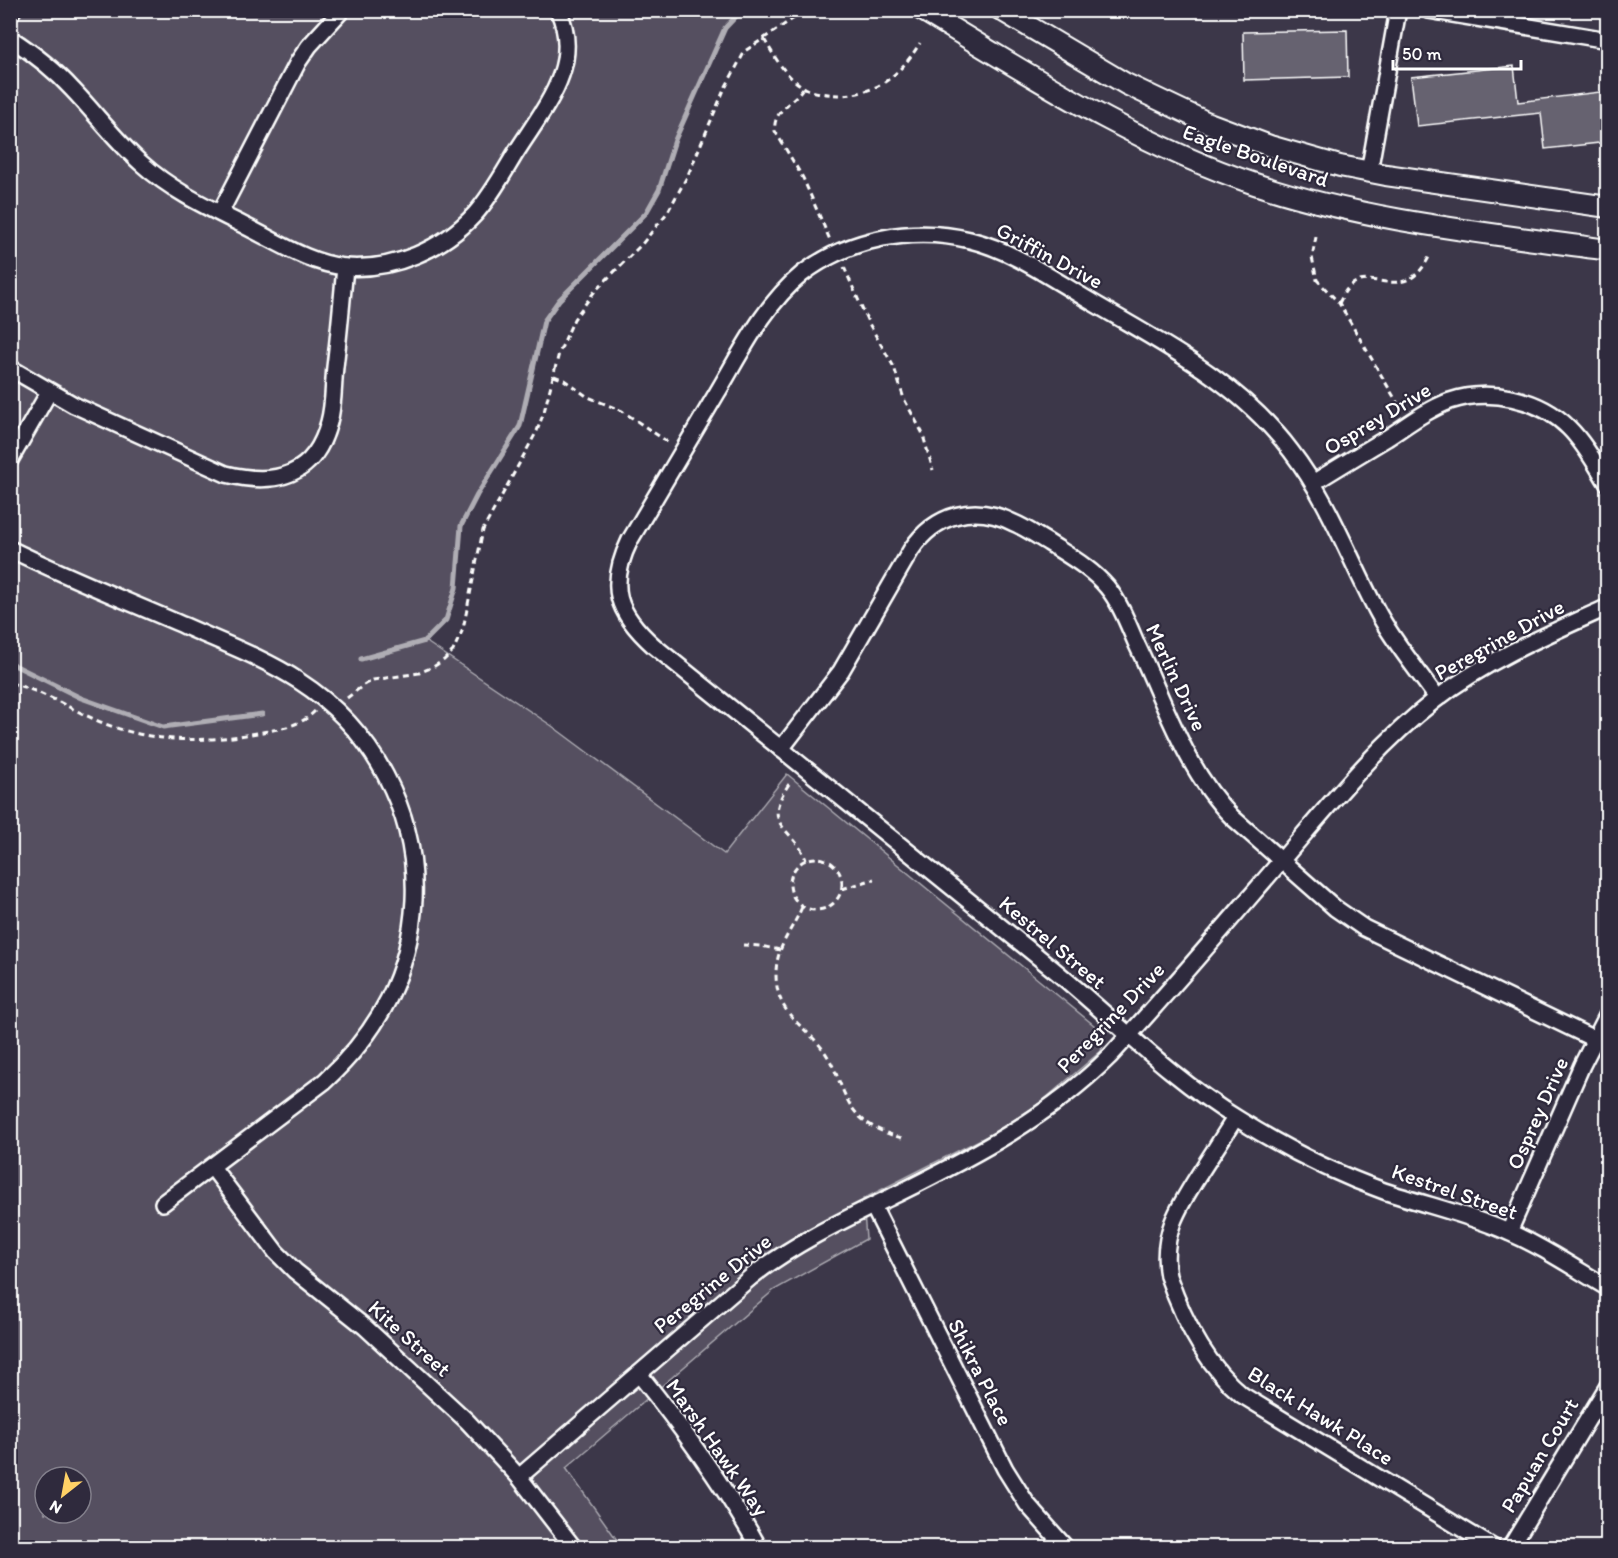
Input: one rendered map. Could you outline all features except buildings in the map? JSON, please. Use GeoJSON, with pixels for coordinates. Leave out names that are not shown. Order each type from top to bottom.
{"type":"FeatureCollection","features":[{"type":"Feature","properties":{"kind":"street"},"geometry":{"type":"LineString","coordinates":[[220,213],[298,62],[309,46],[342,10]]}},
{"type":"Feature","properties":{"kind":"street"},"geometry":{"type":"LineString","coordinates":[[10,38],[46,64],[71,87],[138,161],[159,180],[181,194],[299,253],[345,267],[374,266],[403,260],[429,251],[475,214],[490,194],[555,89],[564,67],[568,43],[558,10]]}},
{"type":"Feature","properties":{"kind":"street","name":"Eagle Boulevard"},"geometry":{"type":"LineString","coordinates":[[922,10],[1127,131],[1244,180],[1314,202],[1380,216],[1608,250]]}},
{"type":"Feature","properties":{"kind":"street","name":"Eagle Boulevard"},"geometry":{"type":"LineString","coordinates":[[1001,10],[1117,80],[1181,111],[1270,146],[1369,172],[1410,180],[1608,207]]}},
{"type":"Feature","properties":{"kind":"street"},"geometry":{"type":"LineString","coordinates":[[1369,172],[1398,10]]}},
{"type":"Feature","properties":{"kind":"street"},"geometry":{"type":"LineString","coordinates":[[1428,10],[1608,40]]}},
{"type":"Feature","properties":{"kind":"street","name":"Griffin Drive"},"geometry":{"type":"LineString","coordinates":[[619,599],[618,574],[630,540],[767,311],[789,285],[821,262],[855,246],[893,236],[914,234],[943,236],[971,240],[990,246],[1022,261],[1174,350],[1213,375],[1248,404],[1279,435],[1313,483],[1386,626],[1437,698]]}},
{"type":"Feature","properties":{"kind":"street"},"geometry":{"type":"LineString","coordinates":[[10,368],[49,392],[225,474],[247,479],[267,479],[288,475],[304,467],[315,454],[330,421],[345,267]]}},
{"type":"Feature","properties":{"kind":"street"},"geometry":{"type":"LineString","coordinates":[[10,460],[49,392]]}},
{"type":"Feature","properties":{"kind":"street","name":"Osprey Drive"},"geometry":{"type":"LineString","coordinates":[[1313,483],[1438,406],[1465,397],[1494,395],[1526,402],[1548,412],[1567,426],[1578,438],[1608,484]]}},
{"type":"Feature","properties":{"kind":"street","name":"Merlin Drive"},"geometry":{"type":"LineString","coordinates":[[781,748],[841,671],[917,541],[925,532],[944,519],[968,514],[992,515],[1015,523],[1072,557],[1107,587],[1123,613],[1199,777],[1226,811],[1335,908],[1364,928],[1594,1039]]}},
{"type":"Feature","properties":{"kind":"street"},"geometry":{"type":"LineString","coordinates":[[10,549],[253,657],[297,679],[316,692],[339,712],[363,739],[387,776],[405,820],[415,891],[412,924],[400,975],[380,1016],[356,1050],[325,1081],[163,1203]]}},
{"type":"Feature","properties":{"kind":"street","name":"Kestrel Street"},"geometry":{"type":"LineString","coordinates":[[619,599],[624,612],[644,636],[1061,976],[1168,1070],[1235,1118],[1280,1144],[1354,1180],[1403,1198],[1485,1222],[1509,1232],[1608,1288]]}},
{"type":"Feature","properties":{"kind":"street","name":"Peregrine Drive"},"geometry":{"type":"LineString","coordinates":[[519,1477],[769,1263],[802,1241],[962,1161],[1025,1125],[1084,1080],[1128,1036],[1373,755],[1437,698],[1527,644],[1608,607]]}},
{"type":"Feature","properties":{"kind":"street","name":"Osprey Drive"},"geometry":{"type":"LineString","coordinates":[[1509,1232],[1594,1039],[1608,1014]]}},
{"type":"Feature","properties":{"kind":"street","name":"Black Hawk Place"},"geometry":{"type":"LineString","coordinates":[[1235,1118],[1180,1204],[1167,1237],[1168,1276],[1202,1349],[1221,1375],[1242,1395],[1494,1548]]}},
{"type":"Feature","properties":{"kind":"street","name":"Kite Street"},"geometry":{"type":"LineString","coordinates":[[212,1167],[262,1236],[295,1271],[364,1327],[444,1398],[519,1477],[574,1548]]}},
{"type":"Feature","properties":{"kind":"street","name":"Shikra Place"},"geometry":{"type":"LineString","coordinates":[[873,1206],[1005,1469],[1028,1504],[1066,1548]]}},
{"type":"Feature","properties":{"kind":"street","name":"Marsh Hawk Way"},"geometry":{"type":"LineString","coordinates":[[639,1374],[735,1505],[759,1548]]}},
{"type":"Feature","properties":{"kind":"street","name":"Papuan Court"},"geometry":{"type":"LineString","coordinates":[[1510,1548],[1608,1386]]}},
{"type":"Feature","properties":{"kind":"path"},"geometry":{"type":"LineString","coordinates":[[347,698],[364,684],[373,680],[419,672],[433,667],[453,651],[463,629],[483,530],[529,448],[544,412],[559,353],[574,319],[595,291],[642,244],[667,213],[687,177],[724,90],[745,51],[806,10]]}},
{"type":"Feature","properties":{"kind":"path"},"geometry":{"type":"LineString","coordinates":[[764,39],[781,68],[803,88],[825,94],[855,95],[880,86],[908,62],[920,43]]}},
{"type":"Feature","properties":{"kind":"path"},"geometry":{"type":"LineString","coordinates":[[803,88],[779,114],[774,125],[775,131],[803,178],[831,242]]}},
{"type":"Feature","properties":{"kind":"path"},"geometry":{"type":"LineString","coordinates":[[1316,237],[1312,257],[1314,273],[1321,286],[1339,303],[1403,411]]}},
{"type":"Feature","properties":{"kind":"path"},"geometry":{"type":"LineString","coordinates":[[1339,303],[1345,291],[1353,284],[1364,281],[1399,282],[1414,278],[1422,270],[1429,257]]}},
{"type":"Feature","properties":{"kind":"path"},"geometry":{"type":"LineString","coordinates":[[843,267],[868,322],[894,367],[904,399],[922,432],[933,470]]}},
{"type":"Feature","properties":{"kind":"path"},"geometry":{"type":"LineString","coordinates":[[553,375],[588,397],[622,411],[671,444]]}},
{"type":"Feature","properties":{"kind":"path"},"geometry":{"type":"LineString","coordinates":[[10,683],[26,687],[105,724],[164,740],[223,739],[259,733],[293,726],[308,719],[315,711]]}},
{"type":"Feature","properties":{"kind":"path"},"geometry":{"type":"LineString","coordinates":[[789,784],[778,805],[778,820],[781,827],[799,845],[806,860]]}},
{"type":"Feature","properties":{"kind":"path"},"geometry":{"type":"LineString","coordinates":[[822,858],[837,868],[841,876],[841,889],[835,902],[828,907],[811,910],[802,907],[791,894],[790,878],[793,870],[806,860],[822,858]]}},
{"type":"Feature","properties":{"kind":"path"},"geometry":{"type":"LineString","coordinates":[[841,889],[874,879]]}},
{"type":"Feature","properties":{"kind":"path"},"geometry":{"type":"LineString","coordinates":[[802,907],[780,950],[776,974],[777,986],[786,1010],[828,1057],[842,1091],[856,1113],[878,1130],[905,1139]]}},
{"type":"Feature","properties":{"kind":"path"},"geometry":{"type":"LineString","coordinates":[[743,945],[780,950]]}},
{"type":"Feature","properties":{"kind":"shaded area"},"geometry":{"type":"Polygon","coordinates":[[[11,11],[742,11],[725,28],[675,140],[659,190],[646,213],[559,300],[544,321],[520,426],[477,495],[461,526],[456,588],[446,620],[425,641],[552,726],[724,854],[787,774],[1095,1026],[1103,1034],[1104,1042],[1101,1051],[1040,1103],[997,1131],[863,1199],[866,1239],[774,1290],[566,1468],[622,1547],[11,1548],[11,11]]]}},
{"type":"Feature","properties":{"kind":"waterway"},"geometry":{"type":"LineString","coordinates":[[361,659],[425,641],[446,620],[456,588],[461,526],[477,495],[520,426],[544,321],[559,300],[646,213],[659,190],[675,140],[725,28],[742,10]]}},
{"type":"Feature","properties":{"kind":"waterway"},"geometry":{"type":"LineString","coordinates":[[10,663],[81,698],[163,727],[262,714]]}}]}
